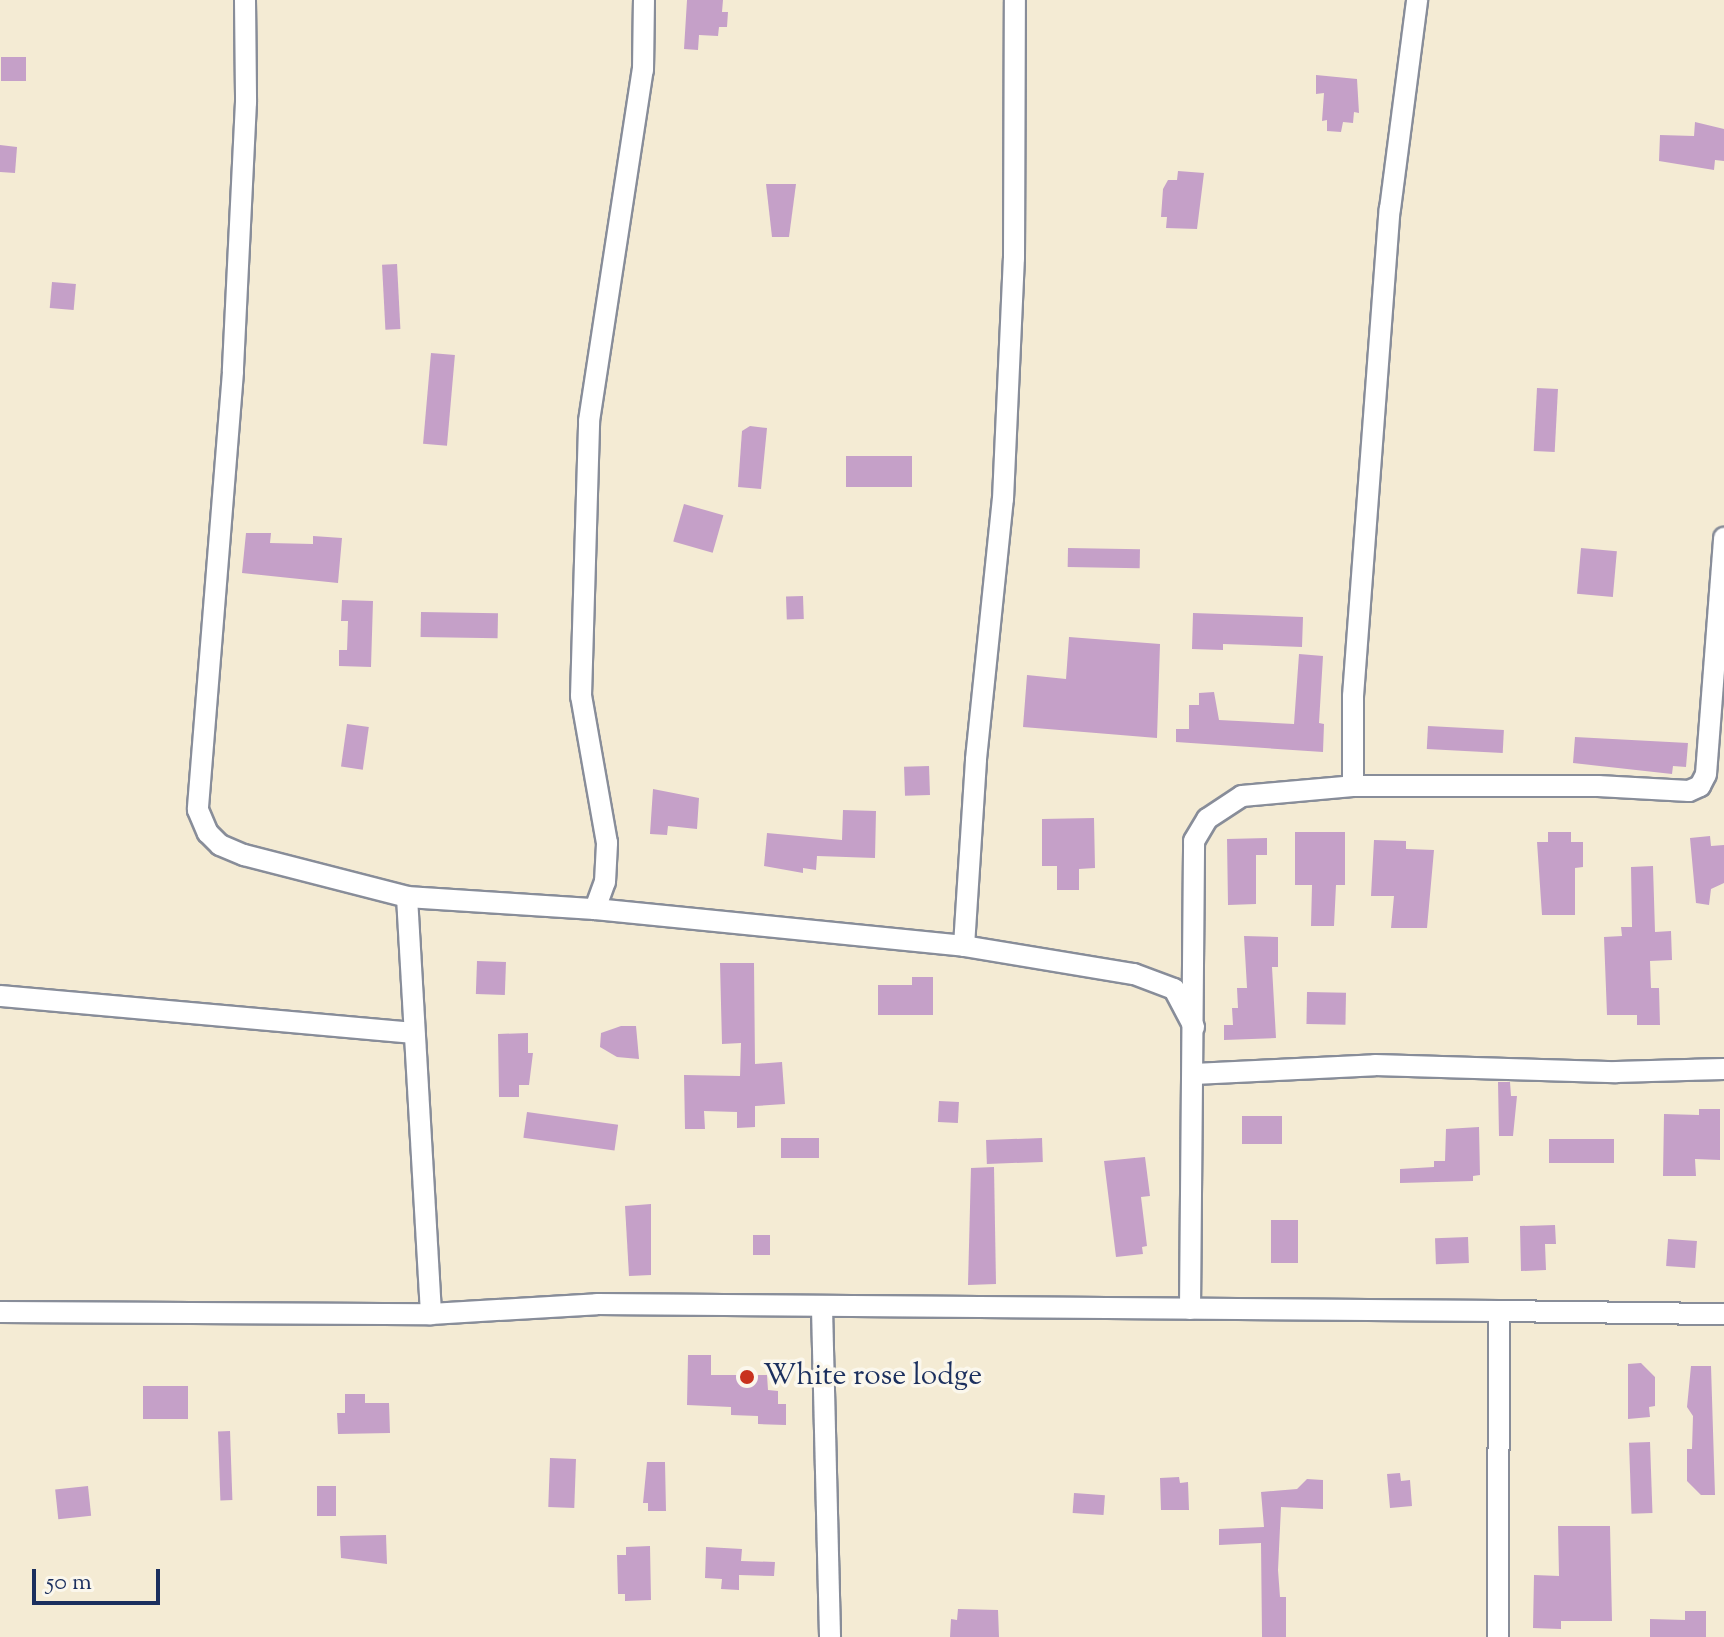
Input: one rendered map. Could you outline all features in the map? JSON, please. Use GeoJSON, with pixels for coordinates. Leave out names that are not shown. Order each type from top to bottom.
{"type":"FeatureCollection","features":[{"type":"Feature","properties":{"kind":"street"},"geometry":{"type":"LineString","coordinates":[[245,0],[246,102],[233,372],[198,810],[220,845],[407,897],[595,909],[964,946],[1163,983],[1174,989],[1194,1027]]}},
{"type":"Feature","properties":{"kind":"street"},"geometry":{"type":"LineString","coordinates":[[595,909],[605,882],[607,843],[581,696],[589,421],[643,70],[644,0]]}},
{"type":"Feature","properties":{"kind":"street"},"geometry":{"type":"LineString","coordinates":[[964,946],[976,759],[1003,499],[1014,258],[1015,0]]}},
{"type":"Feature","properties":{"kind":"street"},"geometry":{"type":"LineString","coordinates":[[1353,786],[1353,696],[1390,209],[1417,0]]}},
{"type":"Feature","properties":{"kind":"street"},"geometry":{"type":"LineString","coordinates":[[1190,1309],[1188,1133],[1194,1074],[1194,1027],[1190,871],[1194,841],[1207,819],[1242,796],[1353,786],[1598,786],[1689,791],[1700,786],[1706,774],[1724,538]]}},
{"type":"Feature","properties":{"kind":"street"},"geometry":{"type":"LineString","coordinates":[[407,897],[412,1033],[431,1314]]}},
{"type":"Feature","properties":{"kind":"street"},"geometry":{"type":"LineString","coordinates":[[0,996],[412,1033]]}},
{"type":"Feature","properties":{"kind":"street"},"geometry":{"type":"LineString","coordinates":[[1194,1074],[1375,1065],[1616,1072],[1724,1069]]}},
{"type":"Feature","properties":{"kind":"street"},"geometry":{"type":"LineString","coordinates":[[0,1312],[431,1314],[597,1304],[1724,1314]]}},
{"type":"Feature","properties":{"kind":"street"},"geometry":{"type":"LineString","coordinates":[[822,1308],[830,1637]]}},
{"type":"Feature","properties":{"kind":"street"},"geometry":{"type":"LineString","coordinates":[[1498,1637],[1499,1311]]}},
{"type":"Feature","properties":{"kind":"building"},"geometry":{"type":"Polygon","coordinates":[[[687,0],[723,0],[722,12],[728,12],[727,27],[719,27],[718,36],[699,35],[698,50],[684,49],[687,0]]]}},
{"type":"Feature","properties":{"kind":"building"},"geometry":{"type":"Polygon","coordinates":[[[1,57],[26,57],[26,81],[1,81],[1,57]]]}},
{"type":"Feature","properties":{"kind":"building"},"geometry":{"type":"Polygon","coordinates":[[[1316,75],[1357,79],[1359,113],[1354,112],[1353,123],[1343,122],[1341,132],[1327,131],[1327,120],[1322,121],[1324,93],[1316,94],[1316,75]]]}},
{"type":"Feature","properties":{"kind":"building"},"geometry":{"type":"Polygon","coordinates":[[[1695,122],[1724,129],[1724,161],[1715,160],[1714,170],[1659,161],[1660,135],[1694,136],[1695,122]]]}},
{"type":"Feature","properties":{"kind":"building"},"geometry":{"type":"Polygon","coordinates":[[[0,145],[17,147],[15,173],[0,172],[0,145]]]}},
{"type":"Feature","properties":{"kind":"building"},"geometry":{"type":"Polygon","coordinates":[[[1178,171],[1204,173],[1197,229],[1166,228],[1167,217],[1161,217],[1163,189],[1168,180],[1177,180],[1178,171]]]}},
{"type":"Feature","properties":{"kind":"building"},"geometry":{"type":"Polygon","coordinates":[[[766,184],[796,184],[789,237],[772,237],[766,184]]]}},
{"type":"Feature","properties":{"kind":"building"},"geometry":{"type":"Polygon","coordinates":[[[397,264],[400,329],[385,330],[382,265],[397,264]]]}},
{"type":"Feature","properties":{"kind":"building"},"geometry":{"type":"Polygon","coordinates":[[[52,282],[76,284],[74,310],[50,308],[52,282]]]}},
{"type":"Feature","properties":{"kind":"building"},"geometry":{"type":"Polygon","coordinates":[[[431,353],[455,355],[447,446],[423,444],[431,353]]]}},
{"type":"Feature","properties":{"kind":"building"},"geometry":{"type":"Polygon","coordinates":[[[1537,388],[1558,389],[1555,452],[1534,451],[1537,388]]]}},
{"type":"Feature","properties":{"kind":"building"},"geometry":{"type":"Polygon","coordinates":[[[750,426],[767,428],[761,489],[738,487],[742,431],[750,426]]]}},
{"type":"Feature","properties":{"kind":"building"},"geometry":{"type":"Polygon","coordinates":[[[846,456],[912,456],[912,487],[846,487],[846,456]]]}},
{"type":"Feature","properties":{"kind":"building"},"geometry":{"type":"Polygon","coordinates":[[[684,504],[723,515],[713,553],[673,541],[684,504]]]}},
{"type":"Feature","properties":{"kind":"building"},"geometry":{"type":"Polygon","coordinates":[[[246,533],[271,533],[270,543],[313,544],[313,536],[342,538],[338,583],[242,573],[246,533]]]}},
{"type":"Feature","properties":{"kind":"building"},"geometry":{"type":"Polygon","coordinates":[[[1068,548],[1140,549],[1140,568],[1068,567],[1068,548]]]}},
{"type":"Feature","properties":{"kind":"building"},"geometry":{"type":"Polygon","coordinates":[[[1581,548],[1617,551],[1613,597],[1577,594],[1581,548]]]}},
{"type":"Feature","properties":{"kind":"building"},"geometry":{"type":"Polygon","coordinates":[[[803,596],[804,619],[787,620],[786,597],[803,596]]]}},
{"type":"Feature","properties":{"kind":"building"},"geometry":{"type":"Polygon","coordinates":[[[342,600],[373,601],[371,667],[339,666],[339,650],[347,650],[348,621],[341,621],[342,600]]]}},
{"type":"Feature","properties":{"kind":"building"},"geometry":{"type":"Polygon","coordinates":[[[421,612],[498,613],[498,638],[421,637],[421,612]]]}},
{"type":"Feature","properties":{"kind":"building"},"geometry":{"type":"Polygon","coordinates":[[[1193,613],[1303,617],[1302,647],[1223,644],[1223,650],[1192,649],[1193,613]]]}},
{"type":"Feature","properties":{"kind":"building"},"geometry":{"type":"Polygon","coordinates":[[[1069,637],[1160,644],[1157,738],[1023,727],[1027,675],[1066,679],[1069,637]]]}},
{"type":"Feature","properties":{"kind":"building"},"geometry":{"type":"Polygon","coordinates":[[[1299,654],[1323,656],[1319,723],[1324,724],[1323,752],[1176,742],[1176,729],[1189,729],[1189,705],[1199,705],[1199,693],[1214,692],[1219,720],[1294,724],[1299,654]]]}},
{"type":"Feature","properties":{"kind":"building"},"geometry":{"type":"Polygon","coordinates":[[[347,724],[369,727],[363,770],[341,767],[347,724]]]}},
{"type":"Feature","properties":{"kind":"building"},"geometry":{"type":"Polygon","coordinates":[[[1428,726],[1504,730],[1503,753],[1427,749],[1428,726]]]}},
{"type":"Feature","properties":{"kind":"building"},"geometry":{"type":"Polygon","coordinates":[[[1575,737],[1688,743],[1686,767],[1673,766],[1672,774],[1573,763],[1575,737]]]}},
{"type":"Feature","properties":{"kind":"building"},"geometry":{"type":"Polygon","coordinates":[[[929,766],[930,795],[905,796],[904,767],[929,766]]]}},
{"type":"Feature","properties":{"kind":"building"},"geometry":{"type":"Polygon","coordinates":[[[653,789],[699,798],[697,829],[668,826],[667,835],[650,834],[653,789]]]}},
{"type":"Feature","properties":{"kind":"building"},"geometry":{"type":"Polygon","coordinates":[[[843,810],[876,811],[875,858],[817,856],[816,870],[803,868],[803,873],[764,866],[767,833],[842,840],[843,810]]]}},
{"type":"Feature","properties":{"kind":"building"},"geometry":{"type":"Polygon","coordinates":[[[1094,818],[1095,868],[1079,869],[1079,890],[1057,890],[1057,866],[1042,866],[1042,819],[1094,818]]]}},
{"type":"Feature","properties":{"kind":"building"},"geometry":{"type":"Polygon","coordinates":[[[1295,832],[1345,832],[1345,885],[1336,885],[1334,926],[1311,926],[1312,885],[1295,885],[1295,832]]]}},
{"type":"Feature","properties":{"kind":"building"},"geometry":{"type":"Polygon","coordinates":[[[1548,832],[1571,832],[1571,842],[1583,842],[1583,867],[1575,868],[1575,915],[1542,915],[1537,842],[1548,842],[1548,832]]]}},
{"type":"Feature","properties":{"kind":"building"},"geometry":{"type":"Polygon","coordinates":[[[1710,836],[1711,846],[1724,845],[1724,883],[1711,889],[1709,905],[1696,903],[1690,838],[1710,836]]]}},
{"type":"Feature","properties":{"kind":"building"},"geometry":{"type":"Polygon","coordinates":[[[1267,838],[1267,855],[1256,855],[1256,904],[1228,905],[1227,839],[1267,838]]]}},
{"type":"Feature","properties":{"kind":"building"},"geometry":{"type":"Polygon","coordinates":[[[1374,840],[1406,841],[1406,849],[1434,850],[1427,928],[1391,928],[1394,896],[1371,896],[1374,840]]]}},
{"type":"Feature","properties":{"kind":"building"},"geometry":{"type":"Polygon","coordinates":[[[1653,866],[1655,932],[1671,931],[1672,960],[1650,961],[1651,988],[1659,988],[1660,1025],[1637,1025],[1637,1015],[1607,1015],[1604,937],[1622,936],[1621,927],[1632,927],[1631,867],[1653,866]]]}},
{"type":"Feature","properties":{"kind":"building"},"geometry":{"type":"Polygon","coordinates":[[[1244,936],[1278,937],[1278,967],[1272,967],[1276,1038],[1224,1040],[1224,1025],[1233,1025],[1232,1008],[1238,1008],[1237,988],[1247,988],[1244,936]]]}},
{"type":"Feature","properties":{"kind":"building"},"geometry":{"type":"Polygon","coordinates":[[[477,961],[506,962],[505,995],[476,994],[477,961]]]}},
{"type":"Feature","properties":{"kind":"building"},"geometry":{"type":"Polygon","coordinates":[[[720,963],[754,963],[755,1064],[782,1062],[785,1104],[755,1106],[755,1127],[737,1128],[737,1112],[704,1111],[705,1129],[685,1129],[684,1075],[740,1076],[741,1043],[722,1044],[720,963]]]}},
{"type":"Feature","properties":{"kind":"building"},"geometry":{"type":"Polygon","coordinates":[[[912,977],[933,977],[933,1015],[878,1015],[878,985],[912,985],[912,977]]]}},
{"type":"Feature","properties":{"kind":"building"},"geometry":{"type":"Polygon","coordinates":[[[1307,992],[1346,993],[1345,1025],[1306,1024],[1307,992]]]}},
{"type":"Feature","properties":{"kind":"building"},"geometry":{"type":"Polygon","coordinates":[[[621,1026],[636,1026],[639,1059],[617,1057],[600,1047],[601,1033],[621,1026]]]}},
{"type":"Feature","properties":{"kind":"building"},"geometry":{"type":"Polygon","coordinates":[[[528,1033],[528,1053],[533,1053],[529,1085],[519,1085],[519,1097],[499,1097],[498,1034],[528,1033]]]}},
{"type":"Feature","properties":{"kind":"building"},"geometry":{"type":"Polygon","coordinates":[[[1498,1082],[1510,1082],[1511,1096],[1517,1096],[1513,1136],[1499,1136],[1498,1082]]]}},
{"type":"Feature","properties":{"kind":"building"},"geometry":{"type":"Polygon","coordinates":[[[939,1101],[959,1102],[958,1123],[938,1122],[939,1101]]]}},
{"type":"Feature","properties":{"kind":"building"},"geometry":{"type":"Polygon","coordinates":[[[1699,1109],[1720,1109],[1720,1160],[1695,1159],[1696,1176],[1663,1176],[1664,1114],[1699,1115],[1699,1109]]]}},
{"type":"Feature","properties":{"kind":"building"},"geometry":{"type":"Polygon","coordinates":[[[527,1112],[618,1125],[614,1151],[523,1138],[527,1112]]]}},
{"type":"Feature","properties":{"kind":"building"},"geometry":{"type":"Polygon","coordinates":[[[1242,1116],[1282,1116],[1282,1144],[1242,1144],[1242,1116]]]}},
{"type":"Feature","properties":{"kind":"building"},"geometry":{"type":"Polygon","coordinates":[[[1479,1127],[1480,1175],[1473,1176],[1473,1181],[1400,1183],[1400,1169],[1434,1167],[1434,1161],[1445,1161],[1446,1129],[1479,1127]]]}},
{"type":"Feature","properties":{"kind":"building"},"geometry":{"type":"Polygon","coordinates":[[[781,1138],[819,1138],[819,1158],[781,1158],[781,1138]]]}},
{"type":"Feature","properties":{"kind":"building"},"geometry":{"type":"Polygon","coordinates":[[[1042,1138],[1043,1162],[987,1164],[986,1140],[1042,1138]]]}},
{"type":"Feature","properties":{"kind":"building"},"geometry":{"type":"Polygon","coordinates":[[[1549,1139],[1614,1139],[1614,1163],[1549,1163],[1549,1139]]]}},
{"type":"Feature","properties":{"kind":"building"},"geometry":{"type":"Polygon","coordinates":[[[1145,1157],[1150,1196],[1141,1197],[1147,1246],[1142,1247],[1143,1254],[1116,1257],[1104,1161],[1145,1157]]]}},
{"type":"Feature","properties":{"kind":"building"},"geometry":{"type":"Polygon","coordinates":[[[994,1167],[996,1284],[968,1285],[971,1168],[994,1167]]]}},
{"type":"Feature","properties":{"kind":"building"},"geometry":{"type":"Polygon","coordinates":[[[651,1204],[651,1275],[629,1276],[625,1206],[651,1204]]]}},
{"type":"Feature","properties":{"kind":"building"},"geometry":{"type":"Polygon","coordinates":[[[1271,1220],[1298,1220],[1298,1263],[1271,1263],[1271,1220]]]}},
{"type":"Feature","properties":{"kind":"building"},"geometry":{"type":"Polygon","coordinates":[[[1555,1225],[1556,1244],[1545,1244],[1546,1270],[1521,1271],[1520,1226],[1555,1225]]]}},
{"type":"Feature","properties":{"kind":"building"},"geometry":{"type":"Polygon","coordinates":[[[753,1235],[770,1235],[770,1255],[753,1255],[753,1235]]]}},
{"type":"Feature","properties":{"kind":"building"},"geometry":{"type":"Polygon","coordinates":[[[1468,1237],[1469,1263],[1436,1264],[1435,1238],[1468,1237]]]}},
{"type":"Feature","properties":{"kind":"building"},"geometry":{"type":"Polygon","coordinates":[[[1668,1239],[1697,1241],[1695,1268],[1666,1266],[1668,1239]]]}},
{"type":"Feature","properties":{"kind":"building"},"geometry":{"type":"Polygon","coordinates":[[[688,1355],[711,1355],[711,1375],[767,1375],[768,1390],[778,1391],[778,1404],[786,1404],[786,1425],[758,1424],[758,1416],[731,1415],[731,1407],[687,1405],[688,1355]]]}},
{"type":"Feature","properties":{"kind":"building"},"geometry":{"type":"Polygon","coordinates":[[[1641,1363],[1655,1377],[1655,1406],[1649,1407],[1650,1417],[1628,1419],[1628,1364],[1641,1363]]]}},
{"type":"Feature","properties":{"kind":"building"},"geometry":{"type":"Polygon","coordinates":[[[1691,1366],[1711,1366],[1715,1495],[1701,1495],[1687,1481],[1687,1449],[1692,1449],[1693,1416],[1687,1407],[1691,1366]]]}},
{"type":"Feature","properties":{"kind":"building"},"geometry":{"type":"Polygon","coordinates":[[[143,1386],[188,1386],[188,1419],[143,1419],[143,1386]]]}},
{"type":"Feature","properties":{"kind":"building"},"geometry":{"type":"Polygon","coordinates":[[[345,1394],[365,1394],[365,1403],[389,1403],[390,1433],[338,1434],[337,1413],[345,1413],[345,1394]]]}},
{"type":"Feature","properties":{"kind":"building"},"geometry":{"type":"Polygon","coordinates":[[[218,1431],[230,1431],[232,1500],[220,1500],[218,1431]]]}},
{"type":"Feature","properties":{"kind":"building"},"geometry":{"type":"Polygon","coordinates":[[[1650,1442],[1652,1513],[1631,1514],[1629,1443],[1650,1442]]]}},
{"type":"Feature","properties":{"kind":"building"},"geometry":{"type":"Polygon","coordinates":[[[550,1458],[576,1459],[574,1508],[548,1507],[550,1458]]]}},
{"type":"Feature","properties":{"kind":"building"},"geometry":{"type":"Polygon","coordinates":[[[647,1462],[665,1462],[666,1511],[648,1511],[648,1503],[643,1503],[647,1462]]]}},
{"type":"Feature","properties":{"kind":"building"},"geometry":{"type":"Polygon","coordinates":[[[1400,1473],[1401,1481],[1410,1480],[1412,1506],[1390,1508],[1387,1474],[1400,1473]]]}},
{"type":"Feature","properties":{"kind":"building"},"geometry":{"type":"Polygon","coordinates":[[[1179,1477],[1180,1483],[1188,1482],[1189,1510],[1161,1510],[1160,1478],[1179,1477]]]}},
{"type":"Feature","properties":{"kind":"building"},"geometry":{"type":"Polygon","coordinates":[[[1307,1479],[1323,1480],[1323,1509],[1281,1507],[1278,1570],[1280,1597],[1286,1597],[1286,1637],[1262,1637],[1261,1543],[1219,1545],[1219,1529],[1264,1527],[1261,1492],[1297,1489],[1307,1479]]]}},
{"type":"Feature","properties":{"kind":"building"},"geometry":{"type":"Polygon","coordinates":[[[88,1486],[91,1516],[58,1519],[55,1489],[88,1486]]]}},
{"type":"Feature","properties":{"kind":"building"},"geometry":{"type":"Polygon","coordinates":[[[317,1486],[336,1486],[336,1516],[317,1516],[317,1486]]]}},
{"type":"Feature","properties":{"kind":"building"},"geometry":{"type":"Polygon","coordinates":[[[1074,1493],[1105,1495],[1104,1515],[1073,1513],[1074,1493]]]}},
{"type":"Feature","properties":{"kind":"building"},"geometry":{"type":"Polygon","coordinates":[[[1558,1526],[1610,1526],[1612,1621],[1561,1621],[1561,1629],[1533,1628],[1534,1575],[1559,1576],[1558,1526]]]}},
{"type":"Feature","properties":{"kind":"building"},"geometry":{"type":"Polygon","coordinates":[[[386,1535],[387,1564],[341,1558],[340,1536],[386,1535]]]}},
{"type":"Feature","properties":{"kind":"building"},"geometry":{"type":"Polygon","coordinates":[[[650,1546],[651,1600],[625,1601],[625,1594],[618,1594],[617,1555],[626,1555],[626,1547],[650,1546]]]}},
{"type":"Feature","properties":{"kind":"building"},"geometry":{"type":"Polygon","coordinates":[[[706,1547],[742,1549],[741,1561],[775,1562],[774,1576],[739,1575],[739,1590],[721,1589],[722,1579],[705,1578],[706,1547]]]}},
{"type":"Feature","properties":{"kind":"building"},"geometry":{"type":"Polygon","coordinates":[[[958,1609],[998,1610],[999,1637],[950,1637],[951,1619],[957,1620],[958,1609]]]}},
{"type":"Feature","properties":{"kind":"building"},"geometry":{"type":"Polygon","coordinates":[[[1685,1611],[1706,1611],[1706,1637],[1650,1637],[1650,1619],[1685,1620],[1685,1611]]]}},
{"type":"Feature","properties":{"kind":"place","name":"White rose lodge"},"geometry":{"type":"Point","coordinates":[747,1377]}}]}
